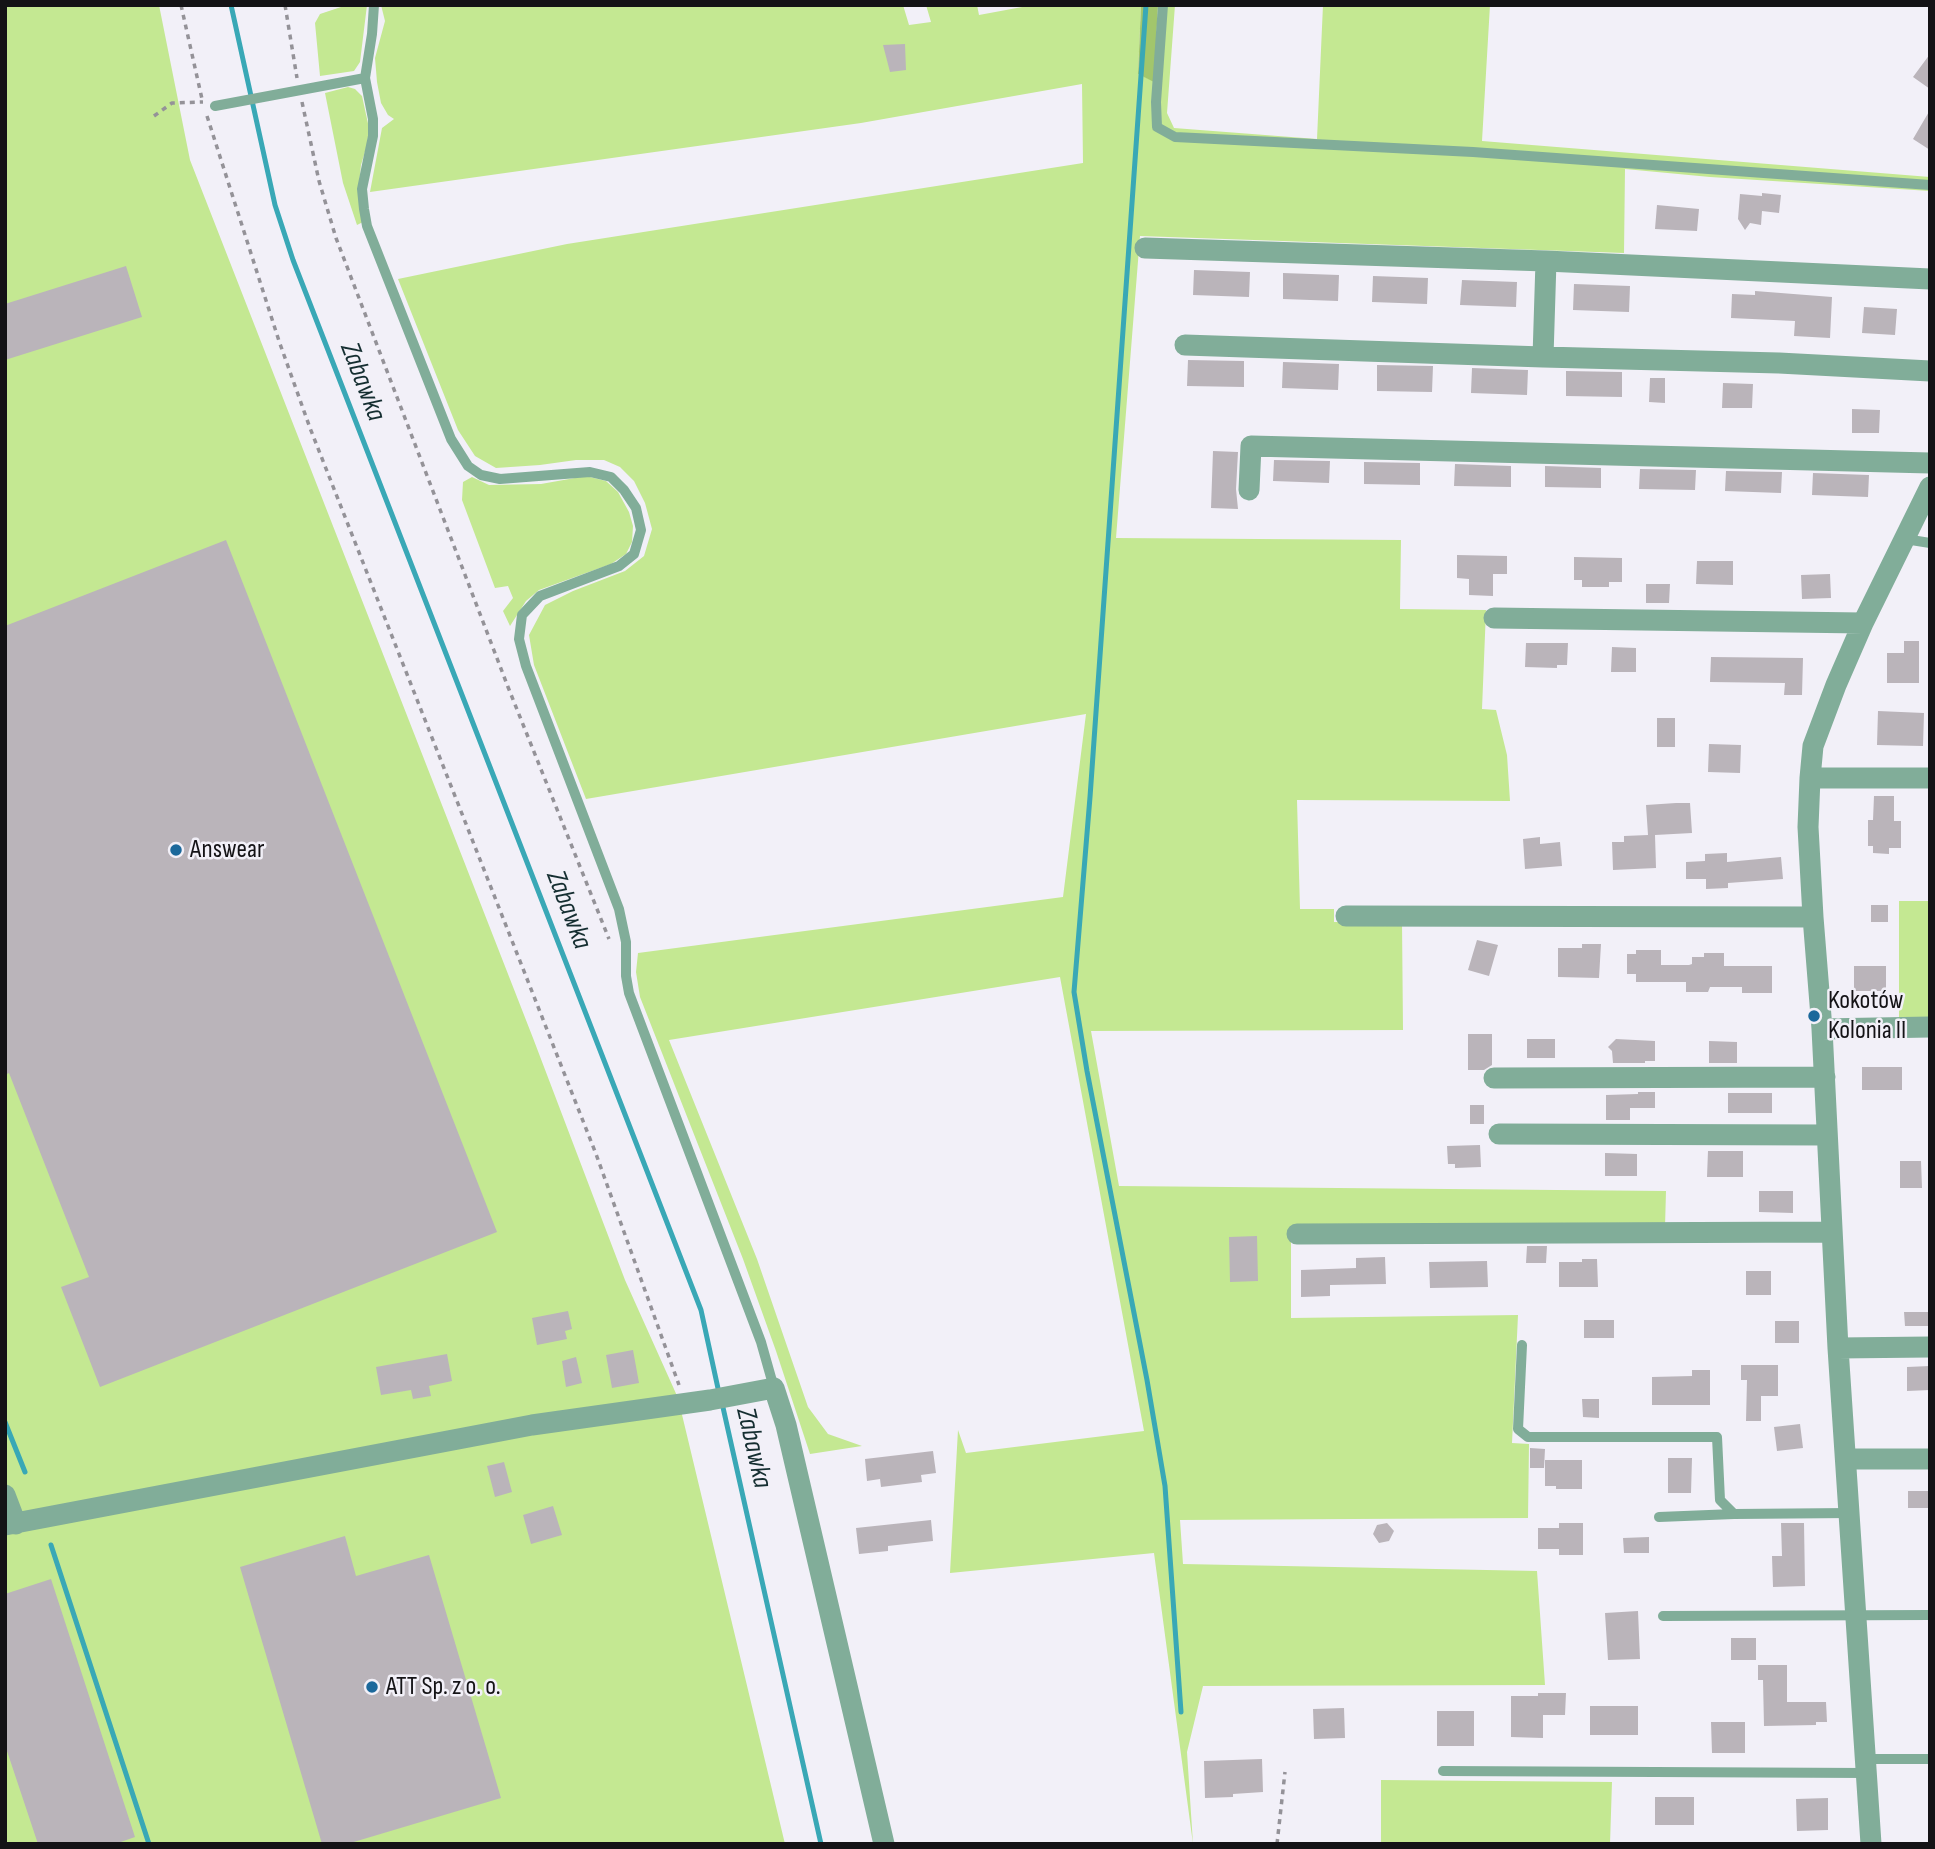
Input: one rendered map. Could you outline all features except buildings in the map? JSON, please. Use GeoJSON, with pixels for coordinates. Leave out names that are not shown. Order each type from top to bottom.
{"type":"FeatureCollection","features":[{"type":"Feature","properties":{"kind":"street"},"geometry":{"type":"LineString","coordinates":[[1145,248],[1546,261],[1930,279]]}},
{"type":"Feature","properties":{"kind":"street"},"geometry":{"type":"LineString","coordinates":[[1543,357],[1546,261]]}},
{"type":"Feature","properties":{"kind":"street"},"geometry":{"type":"LineString","coordinates":[[1185,345],[1779,363],[1930,371]]}},
{"type":"Feature","properties":{"kind":"street"},"geometry":{"type":"LineString","coordinates":[[1249,490],[1251,446],[1930,463]]}},
{"type":"Feature","properties":{"kind":"street"},"geometry":{"type":"LineString","coordinates":[[1871,1844],[1838,1349],[1822,1029],[1812,918],[1808,827],[1810,778],[1813,746],[1863,623],[1930,487]]}},
{"type":"Feature","properties":{"kind":"street"},"geometry":{"type":"LineString","coordinates":[[1493,618],[1863,623]]}},
{"type":"Feature","properties":{"kind":"street"},"geometry":{"type":"LineString","coordinates":[[1810,778],[1930,778]]}},
{"type":"Feature","properties":{"kind":"street"},"geometry":{"type":"LineString","coordinates":[[1346,916],[1812,918]]}},
{"type":"Feature","properties":{"kind":"street"},"geometry":{"type":"LineString","coordinates":[[1822,1029],[1930,1027]]}},
{"type":"Feature","properties":{"kind":"street"},"geometry":{"type":"LineString","coordinates":[[1493,1077],[1825,1077]]}},
{"type":"Feature","properties":{"kind":"street"},"geometry":{"type":"LineString","coordinates":[[1499,1134],[1827,1135]]}},
{"type":"Feature","properties":{"kind":"street"},"geometry":{"type":"LineString","coordinates":[[1297,1234],[1832,1232]]}},
{"type":"Feature","properties":{"kind":"street"},"geometry":{"type":"LineString","coordinates":[[1838,1349],[1930,1347]]}},
{"type":"Feature","properties":{"kind":"street"},"geometry":{"type":"LineString","coordinates":[[5,1494],[11,1525],[518,1428],[775,1388],[884,1844]]}},
{"type":"Feature","properties":{"kind":"street"},"geometry":{"type":"LineString","coordinates":[[1847,1459],[1930,1459]]}},
{"type":"Feature","properties":{"kind":"lane"},"geometry":{"type":"LineString","coordinates":[[374,5],[365,78],[373,118],[373,136],[362,189],[367,226],[451,439],[468,466],[481,475],[500,479],[590,472],[611,477],[636,508],[641,530],[634,554],[619,566],[540,596],[522,615],[519,639],[526,666],[619,909],[626,942],[629,993],[761,1342],[775,1388]]}},
{"type":"Feature","properties":{"kind":"lane"},"geometry":{"type":"LineString","coordinates":[[1163,5],[1156,102],[1157,127],[1175,137],[1473,152],[1930,185]]}},
{"type":"Feature","properties":{"kind":"lane"},"geometry":{"type":"LineString","coordinates":[[215,106],[365,78]]}},
{"type":"Feature","properties":{"kind":"lane"},"geometry":{"type":"LineString","coordinates":[[1905,539],[1930,543]]}},
{"type":"Feature","properties":{"kind":"lane"},"geometry":{"type":"LineString","coordinates":[[1522,1345],[1518,1429],[1528,1437],[1717,1437],[1720,1500],[1734,1514]]}},
{"type":"Feature","properties":{"kind":"lane"},"geometry":{"type":"LineString","coordinates":[[1659,1517],[1850,1513]]}},
{"type":"Feature","properties":{"kind":"lane"},"geometry":{"type":"LineString","coordinates":[[1663,1616],[1930,1615]]}},
{"type":"Feature","properties":{"kind":"lane"},"geometry":{"type":"LineString","coordinates":[[1443,1771],[1865,1766],[1930,1759]]}},
{"type":"Feature","properties":{"kind":"path"},"geometry":{"type":"LineString","coordinates":[[181,5],[218,158],[310,428],[596,1154],[685,1402]]}},
{"type":"Feature","properties":{"kind":"path"},"geometry":{"type":"LineString","coordinates":[[285,5],[296,90],[337,238],[508,688],[613,947]]}},
{"type":"Feature","properties":{"kind":"path"},"geometry":{"type":"LineString","coordinates":[[154,116],[172,103],[203,102],[215,106]]}},
{"type":"Feature","properties":{"kind":"path"},"geometry":{"type":"LineString","coordinates":[[1277,1844],[1285,1772]]}},
{"type":"Feature","properties":{"kind":"green space"},"geometry":{"type":"Polygon","coordinates":[[[5,5],[159,5],[190,160],[625,1280],[678,1398],[785,1844],[5,1844],[5,5]]]}},
{"type":"Feature","properties":{"kind":"green space"},"geometry":{"type":"Polygon","coordinates":[[[347,5],[367,5],[360,62],[354,71],[320,76],[315,23],[320,14],[347,5]]]}},
{"type":"Feature","properties":{"kind":"green space"},"geometry":{"type":"Polygon","coordinates":[[[381,5],[903,5],[909,25],[931,22],[926,5],[977,5],[979,15],[1033,5],[1141,5],[1138,74],[1154,81],[1158,5],[1175,5],[1167,113],[1174,128],[1317,139],[1323,5],[1490,5],[1482,141],[1930,177],[1930,191],[1625,169],[1624,253],[1140,236],[1116,538],[1401,540],[1400,609],[1486,610],[1482,709],[1496,710],[1507,755],[1510,801],[1297,800],[1300,909],[1334,909],[1334,922],[1402,922],[1403,1030],[1091,1031],[1119,1186],[1666,1191],[1665,1227],[1291,1231],[1291,1318],[1518,1315],[1512,1443],[1529,1444],[1528,1518],[1180,1520],[1183,1564],[1537,1571],[1545,1685],[1203,1686],[1187,1752],[1193,1844],[1154,1553],[950,1573],[958,1430],[966,1453],[1144,1431],[1060,977],[669,1040],[757,1259],[808,1407],[828,1434],[862,1446],[810,1454],[743,1259],[640,997],[636,972],[638,953],[1063,897],[1086,714],[586,799],[534,665],[529,635],[545,605],[625,571],[644,556],[652,529],[645,503],[634,481],[620,467],[604,460],[496,468],[475,456],[458,430],[398,279],[567,244],[1083,163],[1082,84],[861,123],[370,192],[382,128],[394,119],[388,115],[381,103],[377,82],[375,58],[385,21],[381,5]]]}},
{"type":"Feature","properties":{"kind":"green space"},"geometry":{"type":"Polygon","coordinates":[[[1141,5],[1158,5],[1154,82],[1138,74],[1141,5]]]}},
{"type":"Feature","properties":{"kind":"green space"},"geometry":{"type":"Polygon","coordinates":[[[348,87],[355,89],[362,96],[369,128],[358,194],[363,222],[357,225],[343,183],[325,93],[348,87]]]}},
{"type":"Feature","properties":{"kind":"green space"},"geometry":{"type":"Polygon","coordinates":[[[586,476],[606,481],[618,492],[629,512],[633,526],[632,542],[626,554],[611,564],[539,590],[526,601],[510,626],[503,611],[513,598],[508,586],[495,588],[462,500],[463,482],[472,477],[489,485],[541,484],[586,476]]]}},
{"type":"Feature","properties":{"kind":"green space"},"geometry":{"type":"Polygon","coordinates":[[[1899,901],[1930,901],[1930,1020],[1899,1020],[1899,901]]]}},
{"type":"Feature","properties":{"kind":"green space"},"geometry":{"type":"Polygon","coordinates":[[[1381,1780],[1612,1782],[1610,1844],[1381,1844],[1381,1780]]]}},
{"type":"Feature","properties":{"kind":"waterway","name":"Zabawka"},"geometry":{"type":"LineString","coordinates":[[231,5],[275,205],[293,260],[701,1310],[719,1393]]}},
{"type":"Feature","properties":{"kind":"waterway"},"geometry":{"type":"LineString","coordinates":[[1146,5],[1074,992],[1165,1486],[1181,1712]]}},
{"type":"Feature","properties":{"kind":"waterway","name":"Zabawka"},"geometry":{"type":"LineString","coordinates":[[722,1403],[821,1844]]}},
{"type":"Feature","properties":{"kind":"waterway"},"geometry":{"type":"LineString","coordinates":[[5,1422],[25,1472]]}},
{"type":"Feature","properties":{"kind":"waterway"},"geometry":{"type":"LineString","coordinates":[[51,1545],[149,1844]]}},
{"type":"Feature","properties":{"kind":"place","name":"Answear"},"geometry":{"type":"Point","coordinates":[176,850]}},
{"type":"Feature","properties":{"kind":"place","name":"Kokotów Kolonia II"},"geometry":{"type":"Point","coordinates":[1814,1016]}},
{"type":"Feature","properties":{"kind":"place","name":"ATT Sp. z o. o."},"geometry":{"type":"Point","coordinates":[372,1687]}}]}
